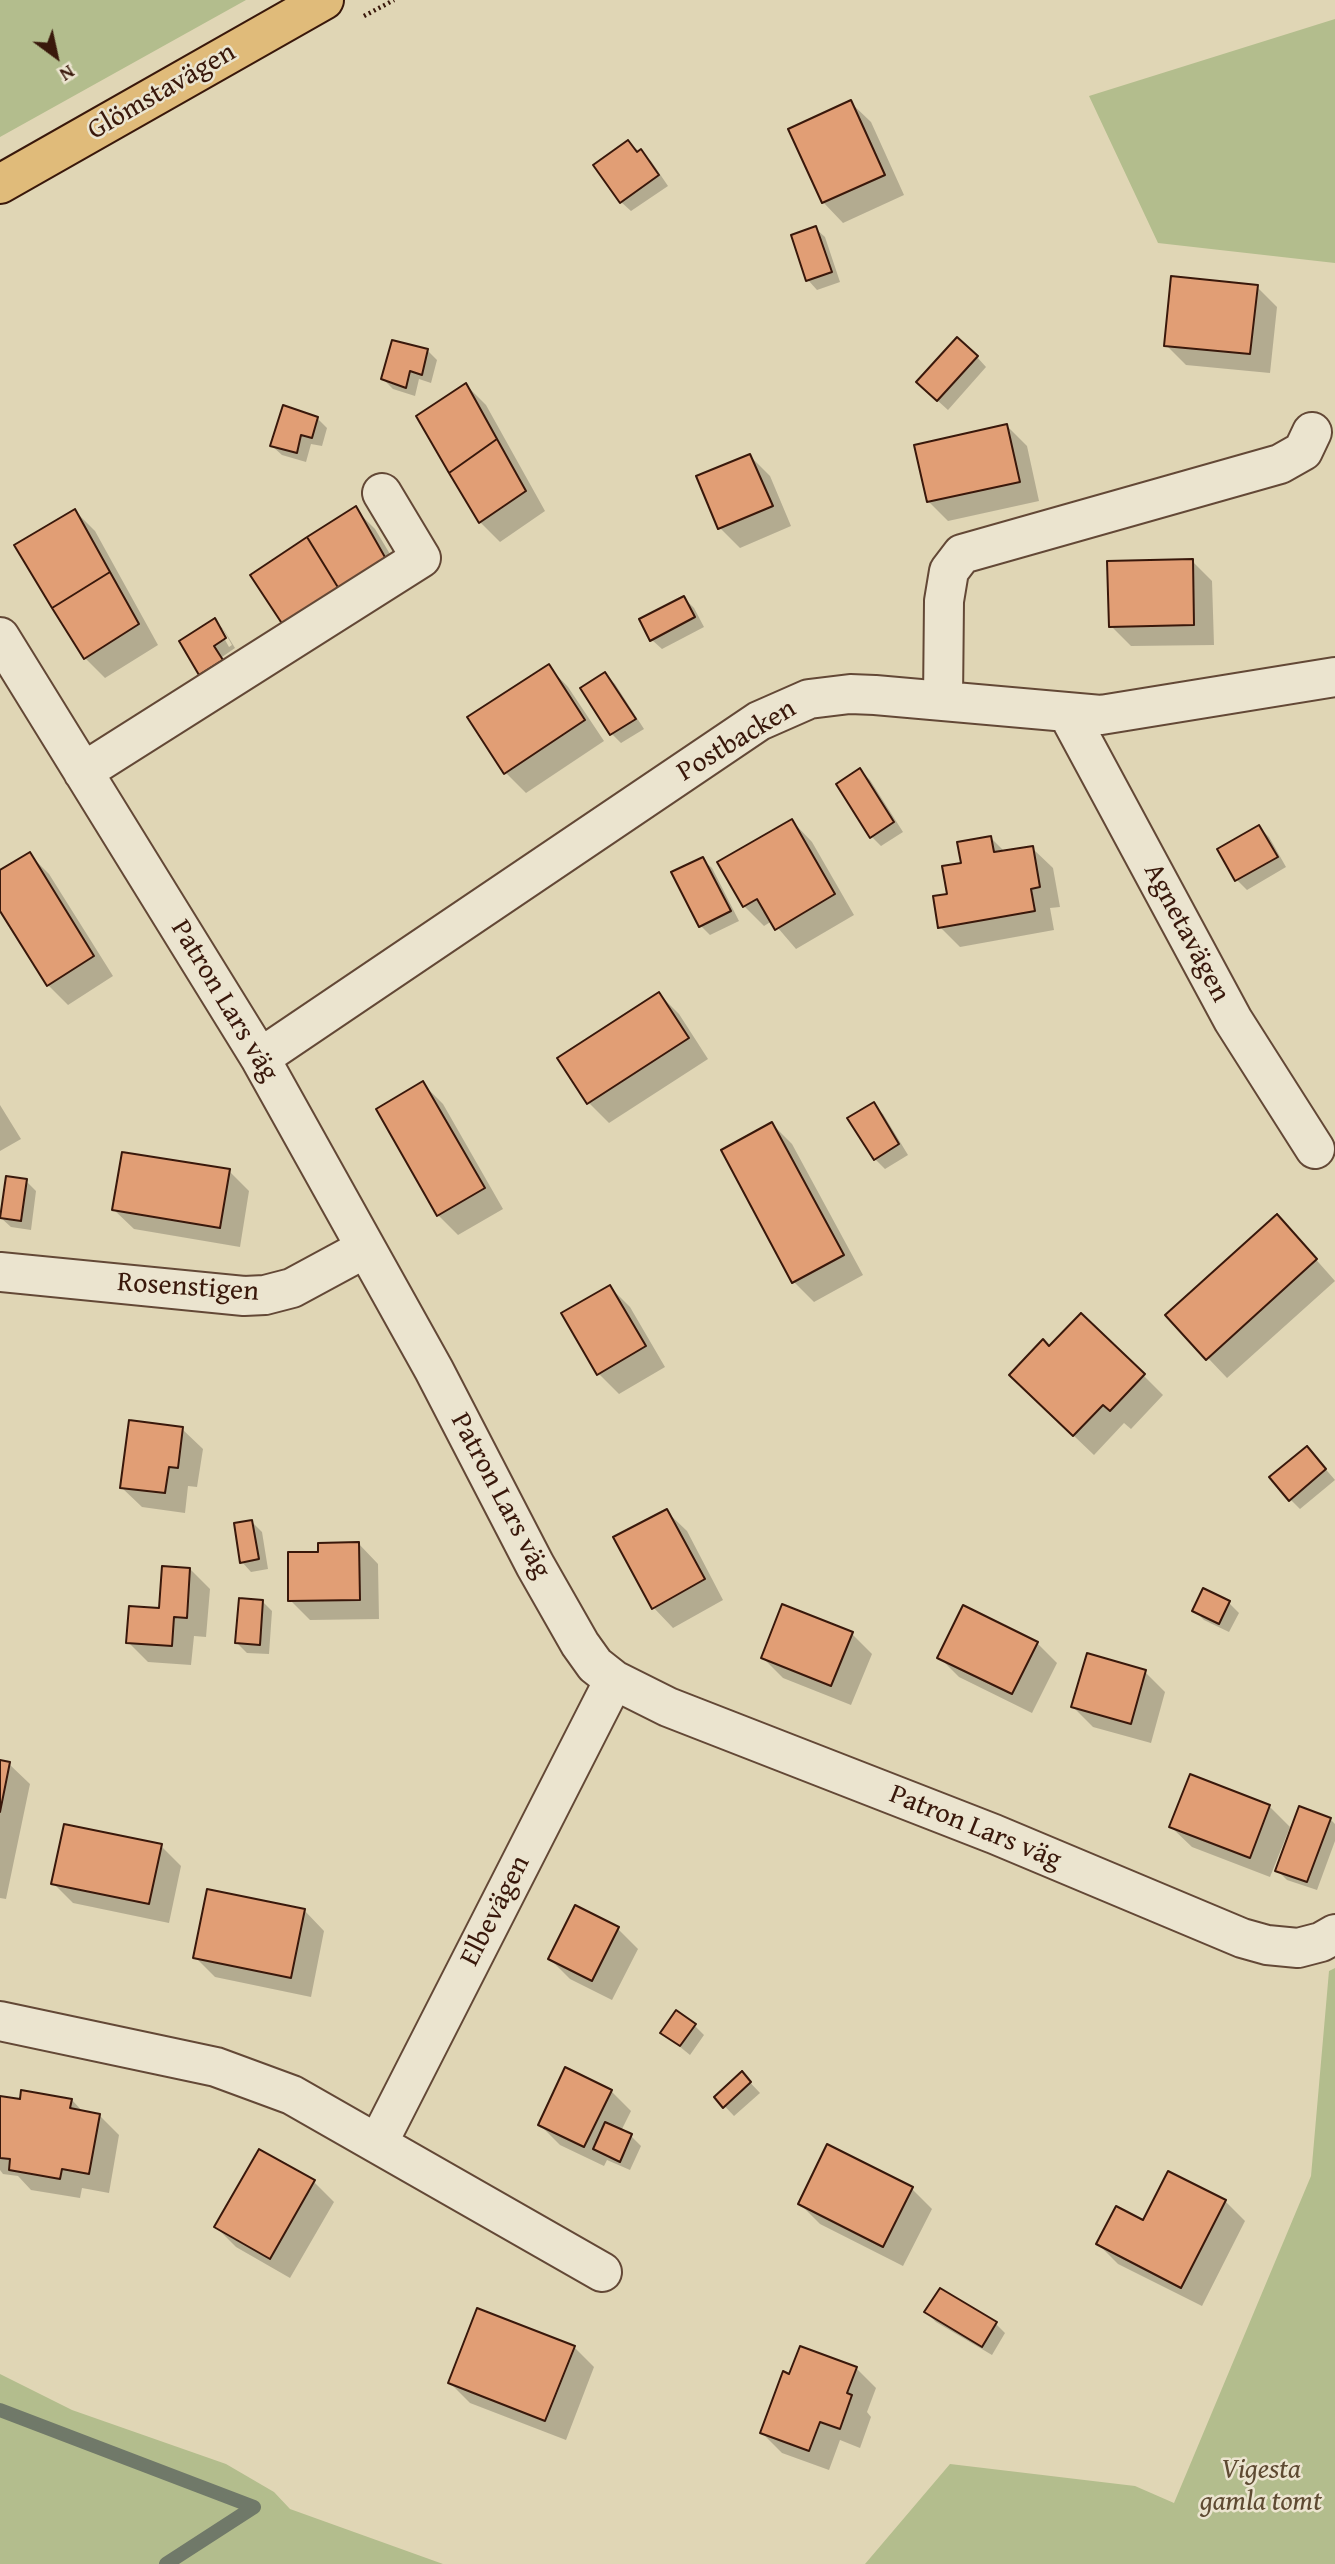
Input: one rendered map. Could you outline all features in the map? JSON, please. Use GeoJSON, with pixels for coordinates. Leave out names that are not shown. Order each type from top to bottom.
{"type":"FeatureCollection","features":[{"type":"Feature","properties":{"kind":"main road","name":"Glömstavägen"},"geometry":{"type":"LineString","coordinates":[[0,184],[324,0]]}},
{"type":"Feature","properties":{"kind":"street"},"geometry":{"type":"LineString","coordinates":[[943,700],[944,601],[949,571],[962,554],[1280,464],[1303,451],[1312,432]]}},
{"type":"Feature","properties":{"kind":"street"},"geometry":{"type":"LineString","coordinates":[[83,772],[421,558],[382,492]]}},
{"type":"Feature","properties":{"kind":"street","name":"Patron Lars väg"},"geometry":{"type":"LineString","coordinates":[[0,637],[260,1058],[434,1370],[535,1565],[595,1665],[614,1680],[668,1707],[994,1834],[1242,1938],[1267,1945],[1298,1948],[1321,1942],[1335,1934]]}},
{"type":"Feature","properties":{"kind":"street","name":"Postbacken"},"geometry":{"type":"LineString","coordinates":[[260,1058],[759,721],[809,699],[850,694],[1101,715],[1335,677]]}},
{"type":"Feature","properties":{"kind":"street","name":"Agnetavägen"},"geometry":{"type":"LineString","coordinates":[[1067,712],[1233,1020],[1315,1149]]}},
{"type":"Feature","properties":{"kind":"street","name":"Rosenstigen"},"geometry":{"type":"LineString","coordinates":[[0,1272],[244,1296],[278,1293],[292,1288],[366,1248]]}},
{"type":"Feature","properties":{"kind":"street","name":"Elbevägen"},"geometry":{"type":"LineString","coordinates":[[378,2143],[614,1680]]}},
{"type":"Feature","properties":{"kind":"street"},"geometry":{"type":"LineString","coordinates":[[0,2021],[216,2067],[292,2095],[602,2272]]}},
{"type":"Feature","properties":{"kind":"green space"},"geometry":{"type":"Polygon","coordinates":[[[0,0],[246,0],[0,137],[0,0]]]}},
{"type":"Feature","properties":{"kind":"green space"},"geometry":{"type":"Polygon","coordinates":[[[1335,19],[1335,263],[1158,243],[1089,96],[1335,19]]]}},
{"type":"Feature","properties":{"kind":"green space","name":"Vigesta gamla tomt"},"geometry":{"type":"Polygon","coordinates":[[[1335,1968],[1335,2564],[865,2564],[950,2464],[1135,2486],[1174,2503],[1311,2176],[1329,1971],[1335,1968]]]}},
{"type":"Feature","properties":{"kind":"green space"},"geometry":{"type":"Polygon","coordinates":[[[0,2374],[72,2410],[226,2464],[274,2492],[290,2509],[443,2564],[0,2564],[0,2374]]]}},
{"type":"Feature","properties":{"kind":"building"},"geometry":{"type":"Polygon","coordinates":[[[851,100],[885,175],[822,203],[788,129],[851,100]]]}},
{"type":"Feature","properties":{"kind":"building"},"geometry":{"type":"Polygon","coordinates":[[[628,140],[637,152],[641,149],[659,175],[620,203],[593,165],[628,140]]]}},
{"type":"Feature","properties":{"kind":"building"},"geometry":{"type":"Polygon","coordinates":[[[816,226],[832,272],[806,281],[791,235],[816,226]]]}},
{"type":"Feature","properties":{"kind":"building"},"geometry":{"type":"Polygon","coordinates":[[[1171,276],[1258,285],[1250,354],[1164,346],[1171,276]]]}},
{"type":"Feature","properties":{"kind":"building"},"geometry":{"type":"Polygon","coordinates":[[[957,337],[978,356],[937,401],[916,382],[957,337]]]}},
{"type":"Feature","properties":{"kind":"building"},"geometry":{"type":"Polygon","coordinates":[[[392,340],[428,349],[422,375],[410,371],[406,388],[381,379],[392,340]]]}},
{"type":"Feature","properties":{"kind":"building"},"geometry":{"type":"Polygon","coordinates":[[[466,383],[497,439],[449,473],[416,416],[466,383]]]}},
{"type":"Feature","properties":{"kind":"building"},"geometry":{"type":"Polygon","coordinates":[[[283,405],[318,417],[312,438],[301,435],[297,453],[270,446],[283,405]]]}},
{"type":"Feature","properties":{"kind":"building"},"geometry":{"type":"Polygon","coordinates":[[[1007,424],[1020,482],[927,502],[914,445],[1007,424]]]}},
{"type":"Feature","properties":{"kind":"building"},"geometry":{"type":"Polygon","coordinates":[[[497,439],[526,491],[479,523],[449,473],[497,439]]]}},
{"type":"Feature","properties":{"kind":"building"},"geometry":{"type":"Polygon","coordinates":[[[750,454],[773,506],[718,529],[696,476],[750,454]]]}},
{"type":"Feature","properties":{"kind":"building"},"geometry":{"type":"Polygon","coordinates":[[[356,506],[386,559],[339,589],[307,537],[356,506]]]}},
{"type":"Feature","properties":{"kind":"building"},"geometry":{"type":"Polygon","coordinates":[[[75,509],[110,572],[52,608],[14,545],[75,509]]]}},
{"type":"Feature","properties":{"kind":"building"},"geometry":{"type":"Polygon","coordinates":[[[307,537],[339,589],[283,625],[250,575],[307,537]]]}},
{"type":"Feature","properties":{"kind":"building"},"geometry":{"type":"Polygon","coordinates":[[[1193,559],[1194,625],[1109,627],[1107,561],[1193,559]]]}},
{"type":"Feature","properties":{"kind":"building"},"geometry":{"type":"Polygon","coordinates":[[[110,572],[139,624],[84,659],[52,608],[110,572]]]}},
{"type":"Feature","properties":{"kind":"building"},"geometry":{"type":"Polygon","coordinates":[[[684,596],[695,617],[650,641],[639,619],[684,596]]]}},
{"type":"Feature","properties":{"kind":"building"},"geometry":{"type":"Polygon","coordinates":[[[215,618],[226,638],[214,646],[223,660],[199,675],[179,641],[215,618]]]}},
{"type":"Feature","properties":{"kind":"building"},"geometry":{"type":"Polygon","coordinates":[[[549,664],[585,720],[504,774],[467,717],[549,664]]]}},
{"type":"Feature","properties":{"kind":"building"},"geometry":{"type":"Polygon","coordinates":[[[605,672],[636,719],[610,735],[580,688],[605,672]]]}},
{"type":"Feature","properties":{"kind":"building"},"geometry":{"type":"Polygon","coordinates":[[[860,768],[894,822],[870,838],[836,784],[860,768]]]}},
{"type":"Feature","properties":{"kind":"building"},"geometry":{"type":"Polygon","coordinates":[[[792,819],[835,894],[775,930],[757,899],[743,907],[717,862],[792,819]]]}},
{"type":"Feature","properties":{"kind":"building"},"geometry":{"type":"Polygon","coordinates":[[[1259,825],[1278,857],[1235,881],[1217,849],[1259,825]]]}},
{"type":"Feature","properties":{"kind":"building"},"geometry":{"type":"Polygon","coordinates":[[[991,836],[994,852],[1033,846],[1040,887],[1031,889],[1035,911],[938,928],[933,896],[947,894],[942,866],[961,863],[957,842],[991,836]]]}},
{"type":"Feature","properties":{"kind":"building"},"geometry":{"type":"Polygon","coordinates":[[[30,852],[94,956],[47,986],[0,911],[0,870],[30,852]]]}},
{"type":"Feature","properties":{"kind":"building"},"geometry":{"type":"Polygon","coordinates":[[[703,857],[731,911],[699,927],[671,872],[703,857]]]}},
{"type":"Feature","properties":{"kind":"building"},"geometry":{"type":"Polygon","coordinates":[[[659,992],[689,1038],[587,1104],[557,1058],[659,992]]]}},
{"type":"Feature","properties":{"kind":"building"},"geometry":{"type":"Polygon","coordinates":[[[423,1081],[485,1188],[437,1216],[376,1109],[423,1081]]]}},
{"type":"Feature","properties":{"kind":"building"},"geometry":{"type":"Polygon","coordinates":[[[874,1102],[899,1144],[874,1160],[847,1118],[874,1102]]]}},
{"type":"Feature","properties":{"kind":"building"},"geometry":{"type":"Polygon","coordinates":[[[772,1122],[844,1255],[792,1283],[721,1150],[772,1122]]]}},
{"type":"Feature","properties":{"kind":"building"},"geometry":{"type":"Polygon","coordinates":[[[122,1152],[230,1169],[220,1228],[112,1210],[122,1152]]]}},
{"type":"Feature","properties":{"kind":"building"},"geometry":{"type":"Polygon","coordinates":[[[6,1176],[27,1179],[21,1221],[0,1218],[6,1176]]]}},
{"type":"Feature","properties":{"kind":"building"},"geometry":{"type":"Polygon","coordinates":[[[1277,1214],[1317,1259],[1206,1360],[1165,1315],[1277,1214]]]}},
{"type":"Feature","properties":{"kind":"building"},"geometry":{"type":"Polygon","coordinates":[[[610,1285],[646,1346],[597,1375],[561,1313],[610,1285]]]}},
{"type":"Feature","properties":{"kind":"building"},"geometry":{"type":"Polygon","coordinates":[[[1081,1313],[1145,1374],[1110,1411],[1103,1405],[1073,1436],[1009,1375],[1043,1339],[1049,1346],[1081,1313]]]}},
{"type":"Feature","properties":{"kind":"building"},"geometry":{"type":"Polygon","coordinates":[[[129,1420],[183,1427],[178,1468],[169,1467],[165,1493],[120,1488],[129,1420]]]}},
{"type":"Feature","properties":{"kind":"building"},"geometry":{"type":"Polygon","coordinates":[[[1307,1446],[1326,1469],[1289,1501],[1269,1477],[1307,1446]]]}},
{"type":"Feature","properties":{"kind":"building"},"geometry":{"type":"Polygon","coordinates":[[[667,1509],[705,1579],[652,1609],[613,1537],[667,1509]]]}},
{"type":"Feature","properties":{"kind":"building"},"geometry":{"type":"Polygon","coordinates":[[[252,1520],[259,1559],[240,1563],[234,1523],[252,1520]]]}},
{"type":"Feature","properties":{"kind":"building"},"geometry":{"type":"Polygon","coordinates":[[[359,1542],[360,1600],[288,1601],[288,1552],[318,1552],[318,1543],[359,1542]]]}},
{"type":"Feature","properties":{"kind":"building"},"geometry":{"type":"Polygon","coordinates":[[[162,1566],[190,1568],[187,1618],[174,1617],[172,1646],[126,1643],[129,1606],[159,1608],[162,1566]]]}},
{"type":"Feature","properties":{"kind":"building"},"geometry":{"type":"Polygon","coordinates":[[[1203,1588],[1230,1601],[1219,1624],[1192,1611],[1203,1588]]]}},
{"type":"Feature","properties":{"kind":"building"},"geometry":{"type":"Polygon","coordinates":[[[239,1598],[263,1600],[260,1645],[235,1643],[239,1598]]]}},
{"type":"Feature","properties":{"kind":"building"},"geometry":{"type":"Polygon","coordinates":[[[782,1604],[853,1632],[831,1686],[761,1658],[782,1604]]]}},
{"type":"Feature","properties":{"kind":"building"},"geometry":{"type":"Polygon","coordinates":[[[963,1605],[1038,1642],[1012,1694],[937,1658],[963,1605]]]}},
{"type":"Feature","properties":{"kind":"building"},"geometry":{"type":"Polygon","coordinates":[[[1087,1653],[1146,1670],[1131,1724],[1071,1707],[1087,1653]]]}},
{"type":"Feature","properties":{"kind":"building"},"geometry":{"type":"Polygon","coordinates":[[[0,1760],[10,1762],[0,1812],[0,1760]]]}},
{"type":"Feature","properties":{"kind":"building"},"geometry":{"type":"Polygon","coordinates":[[[1190,1774],[1270,1805],[1250,1858],[1169,1827],[1190,1774]]]}},
{"type":"Feature","properties":{"kind":"building"},"geometry":{"type":"Polygon","coordinates":[[[1299,1806],[1331,1818],[1307,1882],[1275,1871],[1299,1806]]]}},
{"type":"Feature","properties":{"kind":"building"},"geometry":{"type":"Polygon","coordinates":[[[64,1824],[162,1844],[149,1904],[51,1884],[64,1824]]]}},
{"type":"Feature","properties":{"kind":"building"},"geometry":{"type":"Polygon","coordinates":[[[207,1889],[305,1909],[291,1978],[193,1958],[207,1889]]]}},
{"type":"Feature","properties":{"kind":"building"},"geometry":{"type":"Polygon","coordinates":[[[575,1905],[619,1927],[592,1981],[548,1959],[575,1905]]]}},
{"type":"Feature","properties":{"kind":"building"},"geometry":{"type":"Polygon","coordinates":[[[676,2010],[696,2024],[680,2046],[660,2033],[676,2010]]]}},
{"type":"Feature","properties":{"kind":"building"},"geometry":{"type":"Polygon","coordinates":[[[565,2067],[612,2090],[584,2147],[538,2125],[565,2067]]]}},
{"type":"Feature","properties":{"kind":"building"},"geometry":{"type":"Polygon","coordinates":[[[742,2071],[751,2082],[723,2108],[714,2097],[742,2071]]]}},
{"type":"Feature","properties":{"kind":"building"},"geometry":{"type":"Polygon","coordinates":[[[21,2090],[72,2099],[70,2108],[100,2114],[89,2174],[62,2169],[60,2179],[9,2170],[10,2159],[0,2158],[0,2096],[20,2099],[21,2090]]]}},
{"type":"Feature","properties":{"kind":"building"},"geometry":{"type":"Polygon","coordinates":[[[605,2122],[632,2134],[620,2162],[593,2149],[605,2122]]]}},
{"type":"Feature","properties":{"kind":"building"},"geometry":{"type":"Polygon","coordinates":[[[827,2144],[913,2187],[883,2247],[798,2204],[827,2144]]]}},
{"type":"Feature","properties":{"kind":"building"},"geometry":{"type":"Polygon","coordinates":[[[259,2149],[315,2180],[270,2259],[214,2227],[259,2149]]]}},
{"type":"Feature","properties":{"kind":"building"},"geometry":{"type":"Polygon","coordinates":[[[1168,2171],[1226,2200],[1181,2288],[1096,2244],[1116,2206],[1143,2220],[1168,2171]]]}},
{"type":"Feature","properties":{"kind":"building"},"geometry":{"type":"Polygon","coordinates":[[[940,2288],[997,2322],[982,2347],[924,2312],[940,2288]]]}},
{"type":"Feature","properties":{"kind":"building"},"geometry":{"type":"Polygon","coordinates":[[[477,2308],[575,2346],[545,2421],[448,2383],[477,2308]]]}},
{"type":"Feature","properties":{"kind":"building"},"geometry":{"type":"Polygon","coordinates":[[[800,2346],[857,2367],[847,2393],[852,2395],[840,2429],[820,2422],[809,2451],[760,2433],[783,2371],[789,2374],[800,2346]]]}},
{"type":"Feature","properties":{"kind":"waterway"},"geometry":{"type":"LineString","coordinates":[[0,2410],[254,2507],[166,2564]]}}]}
